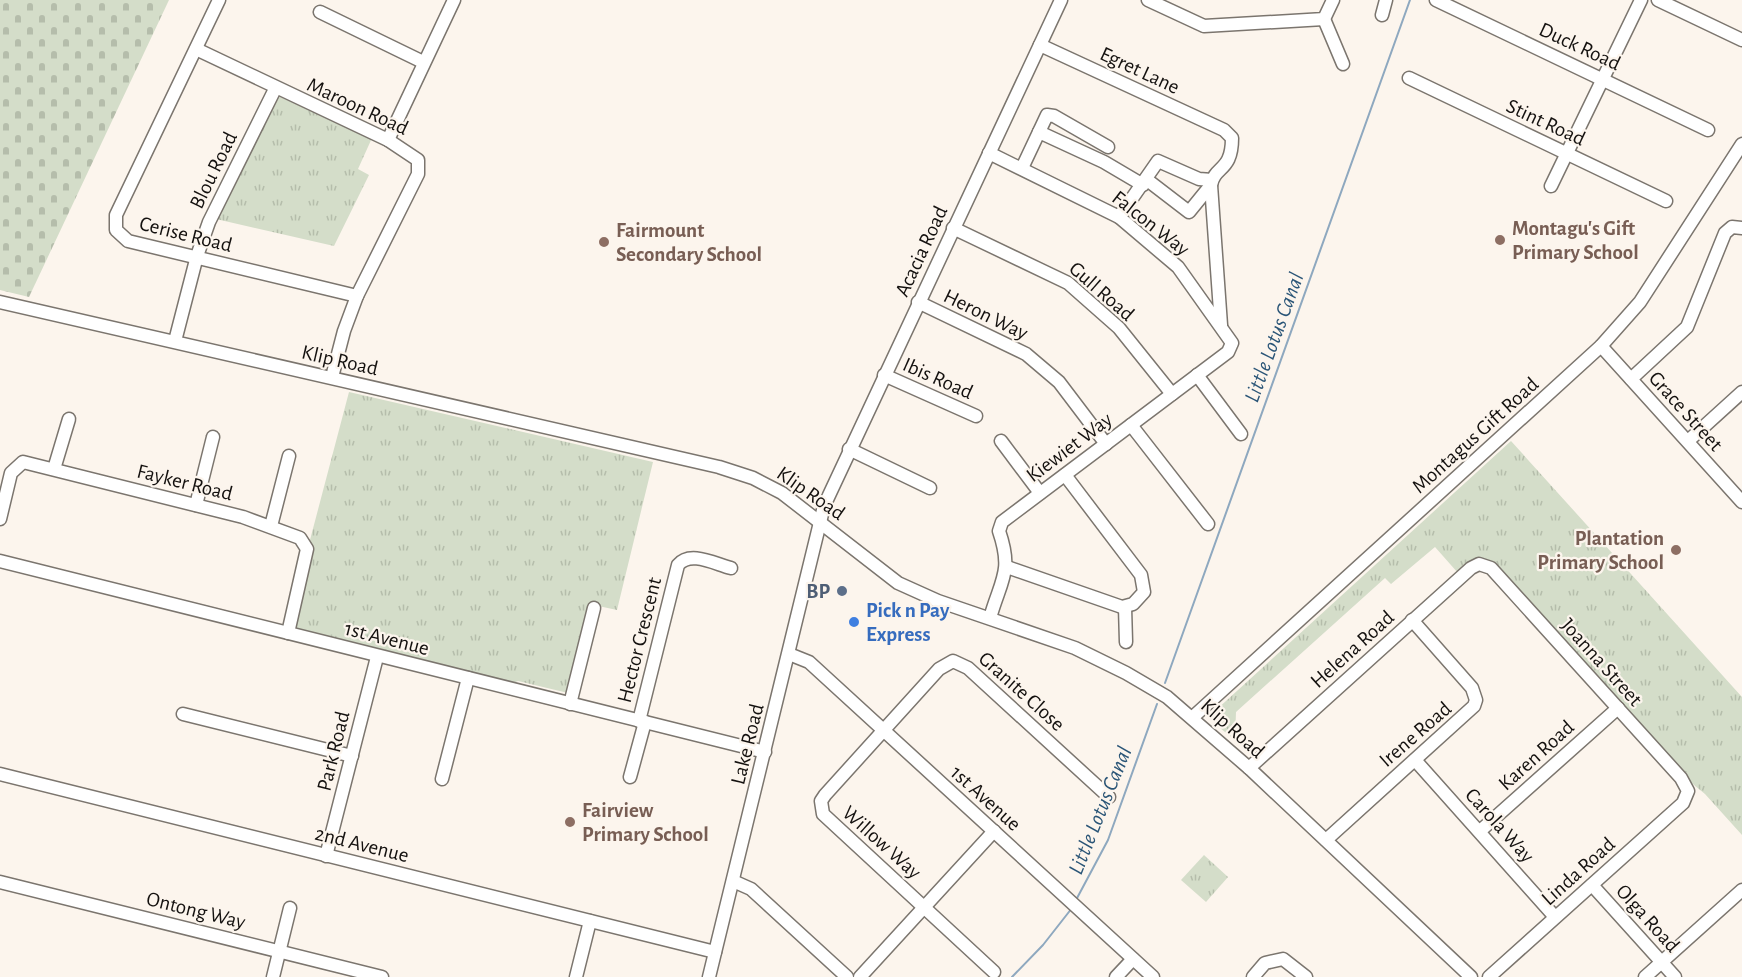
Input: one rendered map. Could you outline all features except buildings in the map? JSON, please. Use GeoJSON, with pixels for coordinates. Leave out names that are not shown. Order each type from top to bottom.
{"type":"FeatureCollection","features":[{"type":"Feature","properties":{"kind":"street","name":"Cerise Road"},"geometry":{"type":"LineString","coordinates":[[219,0],[114,223],[121,237],[128,241],[357,296]]}},
{"type":"Feature","properties":{"kind":"street"},"geometry":{"type":"LineString","coordinates":[[388,140],[454,0]]}},
{"type":"Feature","properties":{"kind":"street","name":"Acacia Road"},"geometry":{"type":"LineString","coordinates":[[820,521],[824,506],[849,449],[1061,0]]}},
{"type":"Feature","properties":{"kind":"street"},"geometry":{"type":"LineString","coordinates":[[1148,0],[1204,26],[1324,19]]}},
{"type":"Feature","properties":{"kind":"street"},"geometry":{"type":"LineString","coordinates":[[1333,0],[1324,19],[1343,64]]}},
{"type":"Feature","properties":{"kind":"street"},"geometry":{"type":"LineString","coordinates":[[1382,15],[1386,0]]}},
{"type":"Feature","properties":{"kind":"street","name":"Duck Road"},"geometry":{"type":"LineString","coordinates":[[1436,0],[1708,130]]}},
{"type":"Feature","properties":{"kind":"street"},"geometry":{"type":"LineString","coordinates":[[1551,186],[1641,0]]}},
{"type":"Feature","properties":{"kind":"street"},"geometry":{"type":"LineString","coordinates":[[1658,0],[1742,40]]}},
{"type":"Feature","properties":{"kind":"street"},"geometry":{"type":"LineString","coordinates":[[320,12],[423,62]]}},
{"type":"Feature","properties":{"kind":"street","name":"Egret Lane"},"geometry":{"type":"LineString","coordinates":[[1040,45],[1224,130],[1232,138],[1231,158],[1212,182]]}},
{"type":"Feature","properties":{"kind":"street","name":"Maroon Road"},"geometry":{"type":"LineString","coordinates":[[196,50],[388,140],[415,156],[420,168],[357,296],[339,344],[332,377]]}},
{"type":"Feature","properties":{"kind":"street","name":"Stint Road"},"geometry":{"type":"LineString","coordinates":[[1409,78],[1666,201]]}},
{"type":"Feature","properties":{"kind":"street","name":"Blou Road"},"geometry":{"type":"LineString","coordinates":[[176,341],[197,256],[209,222],[275,89]]}},
{"type":"Feature","properties":{"kind":"street"},"geometry":{"type":"LineString","coordinates":[[1022,168],[1047,116],[1054,116],[1108,147]]}},
{"type":"Feature","properties":{"kind":"street"},"geometry":{"type":"LineString","coordinates":[[1038,132],[1144,182],[1189,212],[1212,182]]}},
{"type":"Feature","properties":{"kind":"street","name":"Montagus Gift Road"},"geometry":{"type":"LineString","coordinates":[[1193,717],[1601,346],[1640,302],[1742,144]]}},
{"type":"Feature","properties":{"kind":"street","name":"Falcon Way"},"geometry":{"type":"LineString","coordinates":[[989,153],[1119,217],[1178,267],[1230,338]]}},
{"type":"Feature","properties":{"kind":"street"},"geometry":{"type":"LineString","coordinates":[[1119,217],[1154,164],[1160,161],[1199,179],[1212,182]]}},
{"type":"Feature","properties":{"kind":"street"},"geometry":{"type":"LineString","coordinates":[[1212,182],[1221,326]]}},
{"type":"Feature","properties":{"kind":"street"},"geometry":{"type":"LineString","coordinates":[[1631,379],[1687,327],[1725,233],[1732,227],[1742,228]]}},
{"type":"Feature","properties":{"kind":"street","name":"Gull Road"},"geometry":{"type":"LineString","coordinates":[[953,228],[1058,276],[1119,328],[1172,394]]}},
{"type":"Feature","properties":{"kind":"street","name":"Klip Road"},"geometry":{"type":"LineString","coordinates":[[0,302],[729,470],[773,488],[820,521],[898,583],[938,601],[1075,648],[1167,697],[1193,717],[1249,768],[1471,977]]}},
{"type":"Feature","properties":{"kind":"street","name":"Heron Way"},"geometry":{"type":"LineString","coordinates":[[918,302],[1026,354],[1059,382],[1106,444]]}},
{"type":"Feature","properties":{"kind":"street","name":"Kiewiet Way"},"geometry":{"type":"LineString","coordinates":[[990,618],[1007,567],[999,526],[1228,352],[1232,343],[1230,338]]}},
{"type":"Feature","properties":{"kind":"street","name":"Grace Street"},"geometry":{"type":"LineString","coordinates":[[1601,346],[1742,502]]}},
{"type":"Feature","properties":{"kind":"street","name":"Ibis Road"},"geometry":{"type":"LineString","coordinates":[[884,375],[976,416]]}},
{"type":"Feature","properties":{"kind":"street"},"geometry":{"type":"LineString","coordinates":[[1197,375],[1241,434]]}},
{"type":"Feature","properties":{"kind":"street"},"geometry":{"type":"LineString","coordinates":[[1688,441],[1742,392]]}},
{"type":"Feature","properties":{"kind":"street"},"geometry":{"type":"LineString","coordinates":[[54,469],[69,419]]}},
{"type":"Feature","properties":{"kind":"street"},"geometry":{"type":"LineString","coordinates":[[1131,425],[1208,524]]}},
{"type":"Feature","properties":{"kind":"street"},"geometry":{"type":"LineString","coordinates":[[196,505],[213,437]]}},
{"type":"Feature","properties":{"kind":"street"},"geometry":{"type":"LineString","coordinates":[[1001,441],[1040,493]]}},
{"type":"Feature","properties":{"kind":"street"},"geometry":{"type":"LineString","coordinates":[[849,449],[930,488]]}},
{"type":"Feature","properties":{"kind":"street"},"geometry":{"type":"LineString","coordinates":[[271,526],[289,456]]}},
{"type":"Feature","properties":{"kind":"street","name":"Fayker Road"},"geometry":{"type":"LineString","coordinates":[[0,519],[14,468],[23,462],[271,526],[300,538],[307,549],[288,633]]}},
{"type":"Feature","properties":{"kind":"street"},"geometry":{"type":"LineString","coordinates":[[1007,567],[1113,605],[1125,607],[1133,604],[1144,592],[1141,575],[1065,475]]}},
{"type":"Feature","properties":{"kind":"street","name":"Lake Road"},"geometry":{"type":"LineString","coordinates":[[709,977],[820,521]]}},
{"type":"Feature","properties":{"kind":"street","name":"Hector Crescent"},"geometry":{"type":"LineString","coordinates":[[630,777],[678,568],[684,559],[691,557],[730,568]]}},
{"type":"Feature","properties":{"kind":"street","name":"1st Avenue"},"geometry":{"type":"LineString","coordinates":[[0,561],[377,657],[765,752]]}},
{"type":"Feature","properties":{"kind":"street","name":"Helena Road"},"geometry":{"type":"LineString","coordinates":[[1249,768],[1471,567],[1483,564]]}},
{"type":"Feature","properties":{"kind":"street","name":"Joanna Street"},"geometry":{"type":"LineString","coordinates":[[1483,564],[1491,568],[1618,708],[1684,783],[1688,791]]}},
{"type":"Feature","properties":{"kind":"street"},"geometry":{"type":"LineString","coordinates":[[1125,607],[1126,642]]}},
{"type":"Feature","properties":{"kind":"street"},"geometry":{"type":"LineString","coordinates":[[570,704],[594,608]]}},
{"type":"Feature","properties":{"kind":"street","name":"Irene Road"},"geometry":{"type":"LineString","coordinates":[[1326,840],[1470,712],[1476,700],[1472,688],[1412,620]]}},
{"type":"Feature","properties":{"kind":"street","name":"1st Avenue"},"geometry":{"type":"LineString","coordinates":[[789,654],[809,662],[1153,977]]}},
{"type":"Feature","properties":{"kind":"street","name":"Park Road"},"geometry":{"type":"LineString","coordinates":[[326,856],[377,657]]}},
{"type":"Feature","properties":{"kind":"street","name":"Granite Close"},"geometry":{"type":"LineString","coordinates":[[884,731],[939,669],[953,661],[961,662],[1109,796]]}},
{"type":"Feature","properties":{"kind":"street"},"geometry":{"type":"LineString","coordinates":[[442,779],[468,678]]}},
{"type":"Feature","properties":{"kind":"street","name":"Karen Road"},"geometry":{"type":"LineString","coordinates":[[1480,831],[1618,708]]}},
{"type":"Feature","properties":{"kind":"street"},"geometry":{"type":"LineString","coordinates":[[183,714],[352,756]]}},
{"type":"Feature","properties":{"kind":"street","name":"Willow Way"},"geometry":{"type":"LineString","coordinates":[[884,731],[825,795],[821,807],[823,814],[994,972]]}},
{"type":"Feature","properties":{"kind":"street","name":"Carola Way"},"geometry":{"type":"LineString","coordinates":[[1415,760],[1555,917]]}},
{"type":"Feature","properties":{"kind":"street","name":"2nd Avenue"},"geometry":{"type":"LineString","coordinates":[[0,774],[715,952]]}},
{"type":"Feature","properties":{"kind":"street","name":"Linda Road"},"geometry":{"type":"LineString","coordinates":[[1489,977],[1683,803],[1688,791]]}},
{"type":"Feature","properties":{"kind":"street"},"geometry":{"type":"LineString","coordinates":[[860,977],[994,831]]}},
{"type":"Feature","properties":{"kind":"street"},"geometry":{"type":"LineString","coordinates":[[733,881],[751,889],[847,977]]}},
{"type":"Feature","properties":{"kind":"street","name":"Ontong Way"},"geometry":{"type":"LineString","coordinates":[[0,882],[382,977]]}},
{"type":"Feature","properties":{"kind":"street","name":"Olga Road"},"geometry":{"type":"LineString","coordinates":[[1592,885],[1675,977]]}},
{"type":"Feature","properties":{"kind":"street"},"geometry":{"type":"LineString","coordinates":[[1645,977],[1742,890]]}},
{"type":"Feature","properties":{"kind":"street"},"geometry":{"type":"LineString","coordinates":[[273,977],[290,908]]}},
{"type":"Feature","properties":{"kind":"street"},"geometry":{"type":"LineString","coordinates":[[576,977],[590,921]]}},
{"type":"Feature","properties":{"kind":"street"},"geometry":{"type":"LineString","coordinates":[[1116,977],[1133,959]]}},
{"type":"Feature","properties":{"kind":"street"},"geometry":{"type":"LineString","coordinates":[[1253,977],[1265,963],[1282,959],[1306,977]]}},
{"type":"Feature","properties":{"kind":"green space"},"geometry":{"type":"Polygon","coordinates":[[[0,0],[169,0],[29,297],[0,290],[0,0]]]}},
{"type":"Feature","properties":{"kind":"green space"},"geometry":{"type":"Polygon","coordinates":[[[280,97],[372,138],[358,169],[369,175],[334,246],[216,219],[275,99],[280,97]]]}},
{"type":"Feature","properties":{"kind":"green space"},"geometry":{"type":"Polygon","coordinates":[[[349,392],[653,462],[617,610],[589,604],[568,693],[518,681],[513,683],[297,629],[294,625],[312,547],[310,540],[349,392]]]}},
{"type":"Feature","properties":{"kind":"green space"},"geometry":{"type":"Polygon","coordinates":[[[1511,441],[1742,697],[1742,835],[1705,794],[1688,780],[1495,565],[1458,573],[1435,547],[1391,584],[1385,578],[1236,712],[1235,740],[1215,724],[1215,711],[1511,441]]]}},
{"type":"Feature","properties":{"kind":"green space"},"geometry":{"type":"Polygon","coordinates":[[[1204,855],[1228,877],[1206,902],[1181,880],[1204,855]]]}},
{"type":"Feature","properties":{"kind":"waterway","name":"Little Lotus Canal"},"geometry":{"type":"LineString","coordinates":[[1165,683],[1410,0]]}},
{"type":"Feature","properties":{"kind":"waterway","name":"Little Lotus Canal"},"geometry":{"type":"LineString","coordinates":[[1076,900],[1108,840],[1157,704]]}},
{"type":"Feature","properties":{"kind":"waterway","name":"Little Lotus Canal"},"geometry":{"type":"LineString","coordinates":[[1012,977],[1043,945],[1072,908]]}},
{"type":"Feature","properties":{"kind":"place","name":"Montagu's Gift Primary School"},"geometry":{"type":"Point","coordinates":[1500,240]}},
{"type":"Feature","properties":{"kind":"place","name":"Fairmount Secondary School"},"geometry":{"type":"Point","coordinates":[604,242]}},
{"type":"Feature","properties":{"kind":"place","name":"Plantation Primary School"},"geometry":{"type":"Point","coordinates":[1676,550]}},
{"type":"Feature","properties":{"kind":"place","name":"BP"},"geometry":{"type":"Point","coordinates":[842,591]}},
{"type":"Feature","properties":{"kind":"place","name":"Pick n Pay Express"},"geometry":{"type":"Point","coordinates":[854,622]}},
{"type":"Feature","properties":{"kind":"place","name":"Fairview Primary School"},"geometry":{"type":"Point","coordinates":[570,822]}}]}
